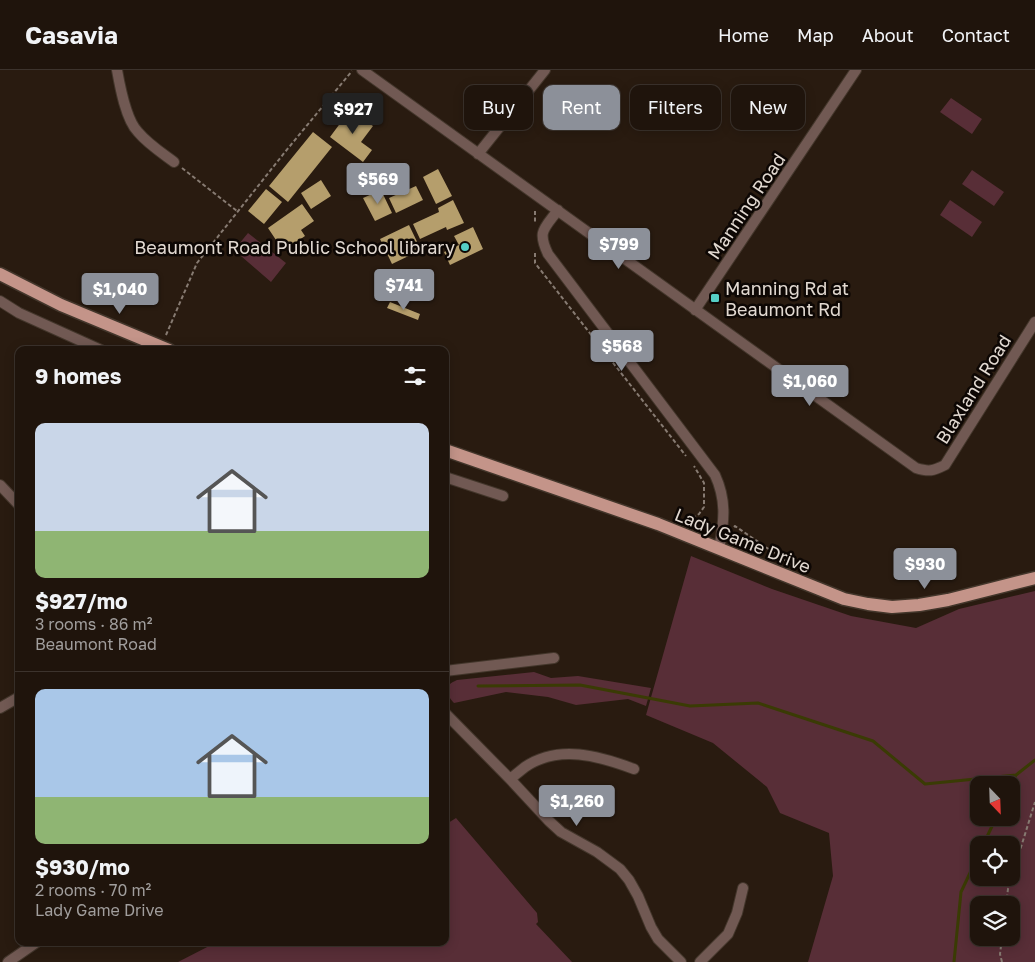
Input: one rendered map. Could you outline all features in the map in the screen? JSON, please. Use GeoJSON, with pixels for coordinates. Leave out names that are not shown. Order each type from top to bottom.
{"type":"FeatureCollection","features":[{"type":"Feature","properties":{"kind":"main road"},"geometry":{"type":"LineString","coordinates":[[0,274],[61,305],[159,346]]}},
{"type":"Feature","properties":{"kind":"main road","name":"Lady Game Drive"},"geometry":{"type":"LineString","coordinates":[[449,451],[658,524],[844,599],[892,607],[919,605],[1035,578]]}},
{"type":"Feature","properties":{"kind":"street"},"geometry":{"type":"LineString","coordinates":[[117,70],[119,84],[129,117],[136,131],[174,162]]}},
{"type":"Feature","properties":{"kind":"street"},"geometry":{"type":"LineString","coordinates":[[362,70],[695,310]]}},
{"type":"Feature","properties":{"kind":"street"},"geometry":{"type":"LineString","coordinates":[[478,154],[545,70]]}},
{"type":"Feature","properties":{"kind":"street","name":"Manning Road"},"geometry":{"type":"LineString","coordinates":[[695,310],[856,70]]}},
{"type":"Feature","properties":{"kind":"street"},"geometry":{"type":"LineString","coordinates":[[558,210],[544,230],[542,237],[548,254],[715,475],[721,487],[724,520],[719,549]]}},
{"type":"Feature","properties":{"kind":"street"},"geometry":{"type":"LineString","coordinates":[[0,301],[18,313],[91,346]]}},
{"type":"Feature","properties":{"kind":"street","name":"Blaxland Road"},"geometry":{"type":"LineString","coordinates":[[695,310],[916,468],[924,471],[935,471],[945,465],[1035,322]]}},
{"type":"Feature","properties":{"kind":"street"},"geometry":{"type":"LineString","coordinates":[[449,478],[502,496]]}},
{"type":"Feature","properties":{"kind":"street"},"geometry":{"type":"LineString","coordinates":[[0,486],[15,502]]}},
{"type":"Feature","properties":{"kind":"street"},"geometry":{"type":"LineString","coordinates":[[449,671],[554,658]]}},
{"type":"Feature","properties":{"kind":"street"},"geometry":{"type":"LineString","coordinates":[[0,708],[15,699]]}},
{"type":"Feature","properties":{"kind":"street"},"geometry":{"type":"LineString","coordinates":[[449,717],[561,832],[597,852],[620,869],[638,896],[658,939],[681,962]]}},
{"type":"Feature","properties":{"kind":"street"},"geometry":{"type":"LineString","coordinates":[[510,779],[526,766],[546,757],[563,754],[581,754],[610,760],[634,769]]}},
{"type":"Feature","properties":{"kind":"street"},"geometry":{"type":"LineString","coordinates":[[700,962],[728,934],[737,913],[743,888]]}},
{"type":"Feature","properties":{"kind":"street"},"geometry":{"type":"LineString","coordinates":[[8,962],[30,946]]}},
{"type":"Feature","properties":{"kind":"path"},"geometry":{"type":"LineString","coordinates":[[166,335],[197,263],[352,70]]}},
{"type":"Feature","properties":{"kind":"path"},"geometry":{"type":"LineString","coordinates":[[174,162],[238,212]]}},
{"type":"Feature","properties":{"kind":"path"},"geometry":{"type":"LineString","coordinates":[[642,399],[687,457]]}},
{"type":"Feature","properties":{"kind":"path"},"geometry":{"type":"LineString","coordinates":[[684,524],[699,514],[704,507],[704,483],[693,465]]}},
{"type":"Feature","properties":{"kind":"path"},"geometry":{"type":"LineString","coordinates":[[722,531],[735,526],[793,565]]}},
{"type":"Feature","properties":{"kind":"path"},"geometry":{"type":"LineString","coordinates":[[1007,896],[1035,802]]}},
{"type":"Feature","properties":{"kind":"path"},"geometry":{"type":"LineString","coordinates":[[1001,946],[1002,962]]}},
{"type":"Feature","properties":{"kind":"shaded area"},"geometry":{"type":"Polygon","coordinates":[[[951,98],[982,119],[972,134],[940,112],[951,98]]]}},
{"type":"Feature","properties":{"kind":"shaded area"},"geometry":{"type":"Polygon","coordinates":[[[972,170],[1004,192],[994,206],[962,184],[972,170]]]}},
{"type":"Feature","properties":{"kind":"shaded area"},"geometry":{"type":"Polygon","coordinates":[[[950,200],[982,222],[972,237],[940,215],[950,200]]]}},
{"type":"Feature","properties":{"kind":"shaded area"},"geometry":{"type":"Polygon","coordinates":[[[248,233],[286,263],[271,282],[234,250],[248,233]]]}},
{"type":"Feature","properties":{"kind":"shaded area"},"geometry":{"type":"Polygon","coordinates":[[[691,556],[772,589],[851,616],[916,628],[959,609],[1035,591],[1035,962],[808,962],[833,876],[829,833],[780,813],[767,787],[713,743],[646,715],[691,556]]]}},
{"type":"Feature","properties":{"kind":"shaded area"},"geometry":{"type":"Polygon","coordinates":[[[534,672],[551,678],[578,676],[651,688],[646,706],[628,699],[576,705],[548,697],[506,692],[454,703],[449,696],[449,685],[457,680],[534,672]]]}},
{"type":"Feature","properties":{"kind":"shaded area"},"geometry":{"type":"Polygon","coordinates":[[[456,818],[537,913],[538,922],[536,924],[572,962],[178,962],[209,946],[449,946],[449,822],[456,818]]]}},
{"type":"Feature","properties":{"kind":"building"},"geometry":{"type":"Polygon","coordinates":[[[350,110],[373,126],[361,142],[372,150],[363,162],[330,137],[350,110]]]}},
{"type":"Feature","properties":{"kind":"building"},"geometry":{"type":"Polygon","coordinates":[[[313,132],[332,147],[288,202],[269,186],[313,132]]]}},
{"type":"Feature","properties":{"kind":"building"},"geometry":{"type":"Polygon","coordinates":[[[438,169],[452,196],[436,204],[423,177],[438,169]]]}},
{"type":"Feature","properties":{"kind":"building"},"geometry":{"type":"Polygon","coordinates":[[[321,180],[331,196],[311,209],[301,193],[321,180]]]}},
{"type":"Feature","properties":{"kind":"building"},"geometry":{"type":"Polygon","coordinates":[[[416,186],[423,200],[396,213],[389,198],[416,186]]]}},
{"type":"Feature","properties":{"kind":"building"},"geometry":{"type":"Polygon","coordinates":[[[266,189],[282,202],[264,224],[248,211],[266,189]]]}},
{"type":"Feature","properties":{"kind":"building"},"geometry":{"type":"Polygon","coordinates":[[[381,190],[392,213],[375,221],[363,198],[381,190]]]}},
{"type":"Feature","properties":{"kind":"building"},"geometry":{"type":"Polygon","coordinates":[[[453,200],[464,223],[447,230],[446,227],[420,239],[413,224],[439,212],[438,208],[453,200]]]}},
{"type":"Feature","properties":{"kind":"building"},"geometry":{"type":"Polygon","coordinates":[[[302,204],[314,221],[301,230],[305,236],[286,249],[281,241],[278,243],[268,228],[302,204]]]}},
{"type":"Feature","properties":{"kind":"building"},"geometry":{"type":"Polygon","coordinates":[[[409,225],[421,250],[392,264],[380,239],[409,225]]]}},
{"type":"Feature","properties":{"kind":"building"},"geometry":{"type":"Polygon","coordinates":[[[473,227],[483,249],[450,265],[444,252],[459,245],[454,236],[473,227]]]}},
{"type":"Feature","properties":{"kind":"building"},"geometry":{"type":"Polygon","coordinates":[[[390,302],[420,314],[418,320],[387,308],[390,302]]]}},
{"type":"Feature","properties":{"kind":"waterway"},"geometry":{"type":"LineString","coordinates":[[478,686],[580,685],[690,706],[758,703],[873,741],[925,784],[1016,775]]}},
{"type":"Feature","properties":{"kind":"waterway"},"geometry":{"type":"LineString","coordinates":[[1016,776],[1035,760]]}},
{"type":"Feature","properties":{"kind":"waterway"},"geometry":{"type":"LineString","coordinates":[[987,836],[992,826]]}},
{"type":"Feature","properties":{"kind":"waterway"},"geometry":{"type":"LineString","coordinates":[[954,962],[961,892],[970,873]]}},
{"type":"Feature","properties":{"kind":"place","name":"Beaumont Road Public School library"},"geometry":{"type":"Point","coordinates":[465,247]}},
{"type":"Feature","properties":{"kind":"place","name":"Manning Rd at Beaumont Rd"},"geometry":{"type":"Point","coordinates":[715,298]}}]}
